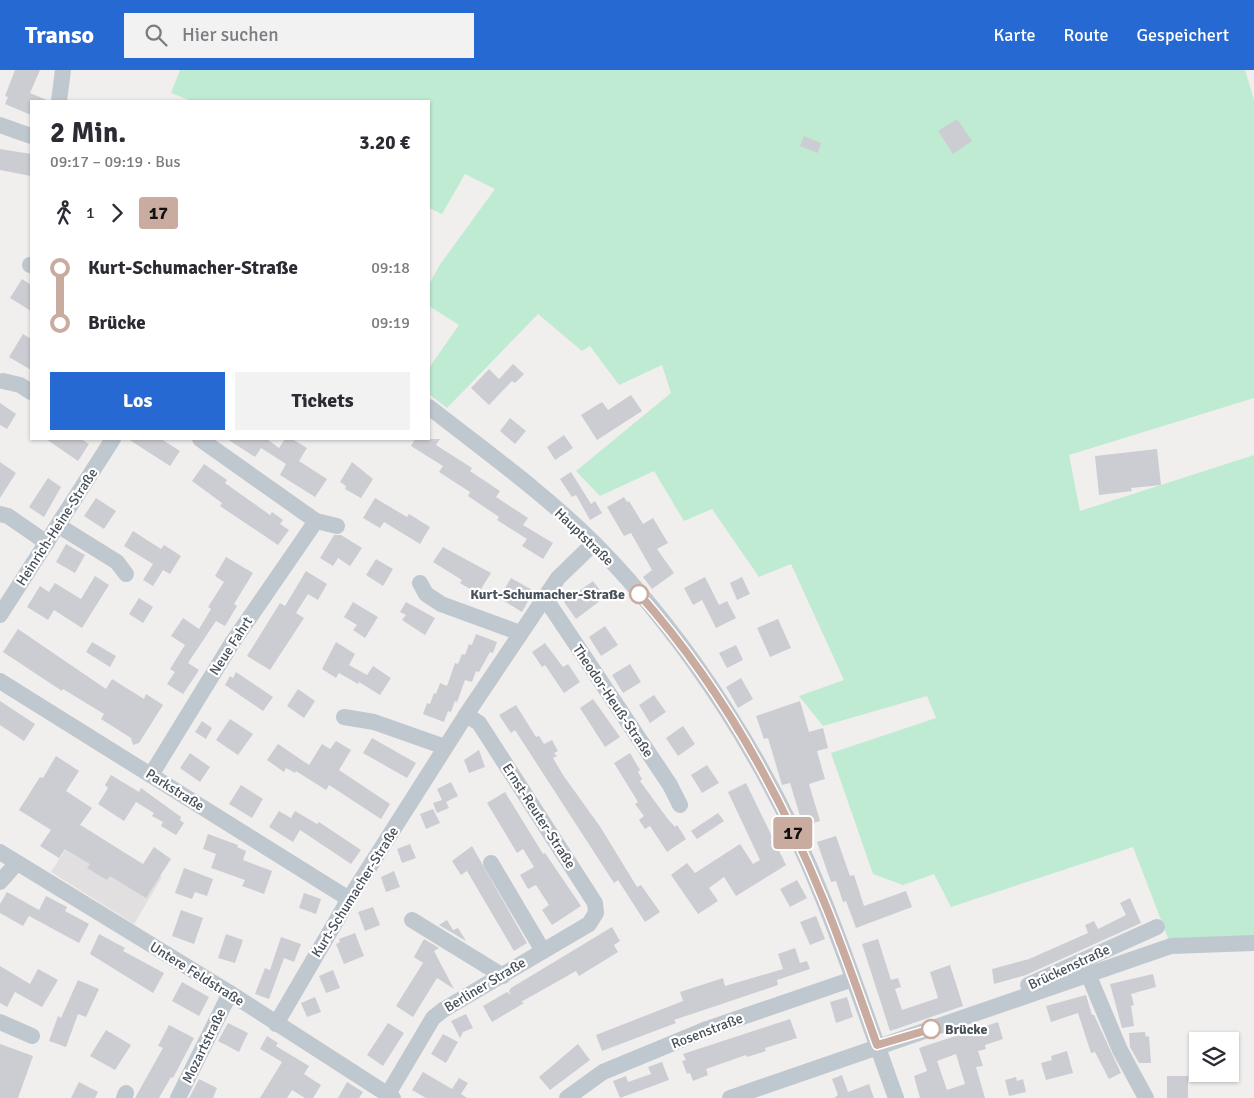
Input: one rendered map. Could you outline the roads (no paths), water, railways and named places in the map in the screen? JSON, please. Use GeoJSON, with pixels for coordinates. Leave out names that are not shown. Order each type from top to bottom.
{"type":"FeatureCollection","features":[{"type":"Feature","properties":{"kind":"street"},"geometry":{"type":"LineString","coordinates":[[59,100],[63,70]]}},
{"type":"Feature","properties":{"kind":"street"},"geometry":{"type":"LineString","coordinates":[[0,125],[30,136]]}},
{"type":"Feature","properties":{"kind":"street"},"geometry":{"type":"LineString","coordinates":[[3,381],[20,385],[30,391]]}},
{"type":"Feature","properties":{"kind":"street","name":"Hauptstraße"},"geometry":{"type":"LineString","coordinates":[[430,408],[533,489],[594,543],[656,613],[727,709],[787,820],[823,899],[896,1098]]}},
{"type":"Feature","properties":{"kind":"street","name":"Heinrich-Heine-Straße"},"geometry":{"type":"LineString","coordinates":[[0,615],[59,526],[110,440]]}},
{"type":"Feature","properties":{"kind":"street"},"geometry":{"type":"LineString","coordinates":[[201,440],[316,521],[337,526]]}},
{"type":"Feature","properties":{"kind":"street"},"geometry":{"type":"LineString","coordinates":[[0,514],[8,516],[48,543]]}},
{"type":"Feature","properties":{"kind":"street","name":"Neue Fahrt"},"geometry":{"type":"LineString","coordinates":[[151,775],[232,643],[316,521]]}},
{"type":"Feature","properties":{"kind":"street"},"geometry":{"type":"LineString","coordinates":[[59,526],[117,562],[126,574]]}},
{"type":"Feature","properties":{"kind":"street","name":"Kurt-Schumacher-Straße"},"geometry":{"type":"LineString","coordinates":[[276,1024],[349,900],[445,747],[520,633],[558,578],[594,543]]}},
{"type":"Feature","properties":{"kind":"street"},"geometry":{"type":"LineString","coordinates":[[420,583],[426,594],[441,604],[520,633]]}},
{"type":"Feature","properties":{"kind":"street","name":"Theodor-Heuß-Straße"},"geometry":{"type":"LineString","coordinates":[[545,598],[670,785],[680,805]]}},
{"type":"Feature","properties":{"kind":"street","name":"Parkstraße"},"geometry":{"type":"LineString","coordinates":[[0,681],[349,900]]}},
{"type":"Feature","properties":{"kind":"street","name":"Ernst-Reuter-Straße"},"geometry":{"type":"LineString","coordinates":[[466,715],[479,723],[595,903],[596,913],[589,924]]}},
{"type":"Feature","properties":{"kind":"street"},"geometry":{"type":"LineString","coordinates":[[344,717],[374,722],[445,747]]}},
{"type":"Feature","properties":{"kind":"street","name":"Untere Feldstraße"},"geometry":{"type":"LineString","coordinates":[[0,852],[16,864],[230,993],[390,1096]]}},
{"type":"Feature","properties":{"kind":"street"},"geometry":{"type":"LineString","coordinates":[[491,863],[543,951]]}},
{"type":"Feature","properties":{"kind":"street"},"geometry":{"type":"LineString","coordinates":[[0,882],[16,864]]}},
{"type":"Feature","properties":{"kind":"street"},"geometry":{"type":"LineString","coordinates":[[412,920],[503,976]]}},
{"type":"Feature","properties":{"kind":"street","name":"Berliner Straße"},"geometry":{"type":"LineString","coordinates":[[390,1096],[433,1018],[442,1010],[589,924]]}},
{"type":"Feature","properties":{"kind":"street","name":"Brückenstraße"},"geometry":{"type":"LineString","coordinates":[[730,1098],[877,1045],[1015,999],[1025,986],[1157,927]]}},
{"type":"Feature","properties":{"kind":"street"},"geometry":{"type":"LineString","coordinates":[[1015,999],[1171,946],[1254,943]]}},
{"type":"Feature","properties":{"kind":"street"},"geometry":{"type":"LineString","coordinates":[[1088,974],[1120,1050],[1146,1098]]}},
{"type":"Feature","properties":{"kind":"street","name":"Rosenstraße"},"geometry":{"type":"LineString","coordinates":[[567,1098],[603,1072],[707,1030],[853,979]]}},
{"type":"Feature","properties":{"kind":"street","name":"Mozartstraße"},"geometry":{"type":"LineString","coordinates":[[178,1098],[230,993]]}},
{"type":"Feature","properties":{"kind":"street"},"geometry":{"type":"LineString","coordinates":[[0,1022],[32,1036]]}},
{"type":"Feature","properties":{"kind":"place","name":"Kurt-Schumacher-Straße"},"geometry":{"type":"Point","coordinates":[639,594]}},
{"type":"Feature","properties":{"kind":"place","name":"Brücke"},"geometry":{"type":"Point","coordinates":[931,1029]}}]}
